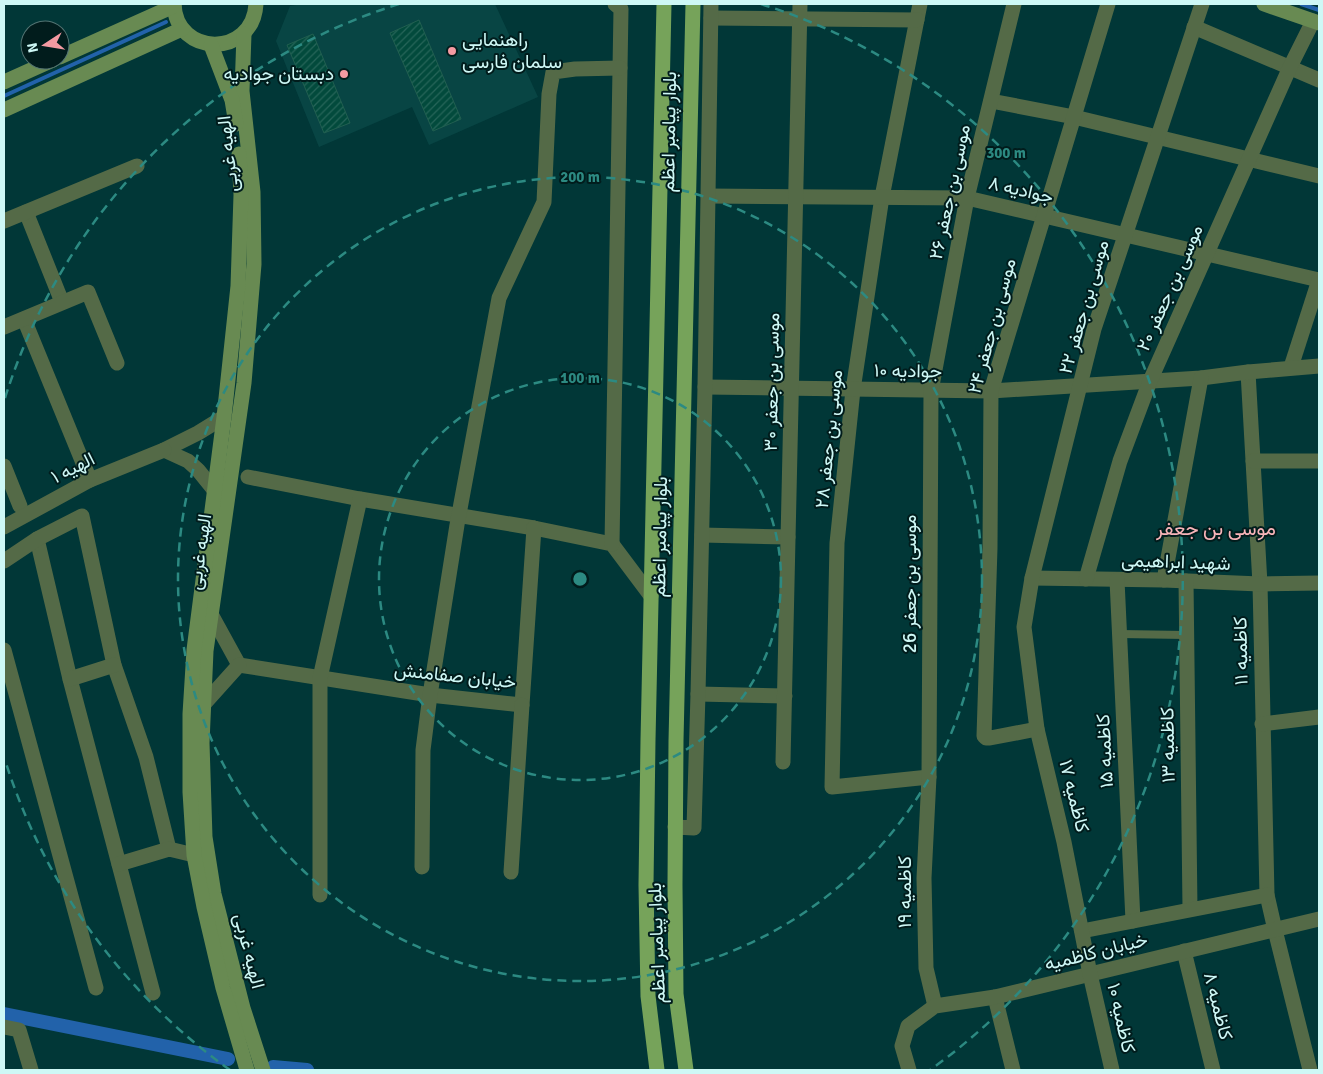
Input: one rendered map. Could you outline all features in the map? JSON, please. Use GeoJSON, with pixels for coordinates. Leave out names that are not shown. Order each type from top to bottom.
{"type":"FeatureCollection","features":[{"type":"Feature","properties":{"kind":"main road","name":"بلوار پیامبر اعظم"},"geometry":{"type":"LineString","coordinates":[[686,1070],[676,994],[675,827],[692,4]]}},
{"type":"Feature","properties":{"kind":"main road","name":"بلوار پیامبر اعظم"},"geometry":{"type":"LineString","coordinates":[[657,1070],[648,996],[646,885],[663,6]]}},
{"type":"Feature","properties":{"kind":"street"},"geometry":{"type":"LineString","coordinates":[[70,52],[174,5],[176,18],[182,28],[193,38],[211,45],[220,44],[244,34],[256,12],[256,4]]}},
{"type":"Feature","properties":{"kind":"street"},"geometry":{"type":"LineString","coordinates":[[615,4],[621,9],[612,544],[651,596]]}},
{"type":"Feature","properties":{"kind":"street","name":"موسی بن جعفر ۲۸"},"geometry":{"type":"LineString","coordinates":[[920,4],[882,197],[853,390],[837,543],[832,787],[929,777]]}},
{"type":"Feature","properties":{"kind":"street","name":"موسی بن جعفر ۲۶"},"geometry":{"type":"LineString","coordinates":[[931,391],[967,198],[1014,4]]}},
{"type":"Feature","properties":{"kind":"street","name":"موسی بن جعفر ۲۴"},"geometry":{"type":"LineString","coordinates":[[1037,729],[990,738],[984,736],[990,548],[991,391],[1108,4]]}},
{"type":"Feature","properties":{"kind":"street","name":"موسی بن جعفر ۲۲"},"geometry":{"type":"LineString","coordinates":[[1024,627],[1032,578],[1094,329],[1202,4]]}},
{"type":"Feature","properties":{"kind":"street"},"geometry":{"type":"LineString","coordinates":[[1264,4],[1316,22]]}},
{"type":"Feature","properties":{"kind":"street"},"geometry":{"type":"LineString","coordinates":[[675,827],[694,828],[702,535],[711,11],[800,11],[917,20]]}},
{"type":"Feature","properties":{"kind":"street","name":"موسی بن جعفر ۳۰"},"geometry":{"type":"LineString","coordinates":[[784,762],[800,11]]}},
{"type":"Feature","properties":{"kind":"street","name":"موسی بن جعفر ۲۰"},"geometry":{"type":"LineString","coordinates":[[1086,579],[1120,461],[1150,381],[1290,67],[1316,22]]}},
{"type":"Feature","properties":{"kind":"street"},"geometry":{"type":"LineString","coordinates":[[1194,27],[1319,80]]}},
{"type":"Feature","properties":{"kind":"street"},"geometry":{"type":"LineString","coordinates":[[4,110],[182,28]]}},
{"type":"Feature","properties":{"kind":"street","name":"الهیه غربی"},"geometry":{"type":"LineString","coordinates":[[244,34],[242,92],[253,192],[254,264],[244,383],[206,651],[202,743],[206,837],[214,894],[243,1008],[262,1070]]}},
{"type":"Feature","properties":{"kind":"street","name":"الهیه غربی"},"geometry":{"type":"LineString","coordinates":[[211,45],[232,100],[239,143],[241,196],[238,286],[224,417],[194,650],[190,792],[194,855],[204,907],[223,988],[247,1070]]}},
{"type":"Feature","properties":{"kind":"street"},"geometry":{"type":"LineString","coordinates":[[422,867],[423,750],[459,516],[499,298],[544,202],[549,94],[553,72],[575,69],[620,68]]}},
{"type":"Feature","properties":{"kind":"street"},"geometry":{"type":"LineString","coordinates":[[4,82],[31,70]]}},
{"type":"Feature","properties":{"kind":"street"},"geometry":{"type":"LineString","coordinates":[[991,101],[1074,117],[1319,176]]}},
{"type":"Feature","properties":{"kind":"street"},"geometry":{"type":"LineString","coordinates":[[4,221],[137,166]]}},
{"type":"Feature","properties":{"kind":"street","name":"جوادیه ۸"},"geometry":{"type":"LineString","coordinates":[[708,196],[967,198],[1319,280]]}},
{"type":"Feature","properties":{"kind":"street"},"geometry":{"type":"LineString","coordinates":[[26,212],[62,302]]}},
{"type":"Feature","properties":{"kind":"street"},"geometry":{"type":"LineString","coordinates":[[1291,367],[1319,280]]}},
{"type":"Feature","properties":{"kind":"street"},"geometry":{"type":"LineString","coordinates":[[4,327],[88,292],[117,363]]}},
{"type":"Feature","properties":{"kind":"street"},"geometry":{"type":"LineString","coordinates":[[24,319],[90,480]]}},
{"type":"Feature","properties":{"kind":"street","name":"جوادیه ۱۰"},"geometry":{"type":"LineString","coordinates":[[705,387],[991,391],[1201,378],[1291,367],[1319,366]]}},
{"type":"Feature","properties":{"kind":"street","name":"کاظمیه ۱۱"},"geometry":{"type":"LineString","coordinates":[[1248,372],[1260,584],[1267,895],[1310,1070]]}},
{"type":"Feature","properties":{"kind":"street"},"geometry":{"type":"LineString","coordinates":[[1164,580],[1201,378]]}},
{"type":"Feature","properties":{"kind":"street","name":"موسی بن جعفر 26"},"geometry":{"type":"LineString","coordinates":[[929,777],[931,391]]}},
{"type":"Feature","properties":{"kind":"street","name":"الهیه ۱"},"geometry":{"type":"LineString","coordinates":[[4,527],[90,480],[164,450],[224,417]]}},
{"type":"Feature","properties":{"kind":"street"},"geometry":{"type":"LineString","coordinates":[[164,450],[188,460],[215,491]]}},
{"type":"Feature","properties":{"kind":"street"},"geometry":{"type":"LineString","coordinates":[[1253,462],[1319,461]]}},
{"type":"Feature","properties":{"kind":"street"},"geometry":{"type":"LineString","coordinates":[[4,466],[20,506]]}},
{"type":"Feature","properties":{"kind":"street"},"geometry":{"type":"LineString","coordinates":[[248,477],[360,499],[534,528],[612,544]]}},
{"type":"Feature","properties":{"kind":"street"},"geometry":{"type":"LineString","coordinates":[[320,895],[320,678],[360,499]]}},
{"type":"Feature","properties":{"kind":"street"},"geometry":{"type":"LineString","coordinates":[[4,561],[37,539],[82,516],[114,665],[146,757],[169,849]]}},
{"type":"Feature","properties":{"kind":"street","name":"خیابان صفامنش"},"geometry":{"type":"LineString","coordinates":[[239,665],[430,695],[522,705],[534,528]]}},
{"type":"Feature","properties":{"kind":"street"},"geometry":{"type":"LineString","coordinates":[[702,535],[788,537]]}},
{"type":"Feature","properties":{"kind":"street"},"geometry":{"type":"LineString","coordinates":[[37,539],[70,678],[153,994]]}},
{"type":"Feature","properties":{"kind":"street","name":"شهید ابراهیمی"},"geometry":{"type":"LineString","coordinates":[[1032,578],[1260,584],[1319,583]]}},
{"type":"Feature","properties":{"kind":"street","name":"کاظمیه ۱۵"},"geometry":{"type":"LineString","coordinates":[[1117,580],[1133,921]]}},
{"type":"Feature","properties":{"kind":"street","name":"کاظمیه ۱۳"},"geometry":{"type":"LineString","coordinates":[[1186,581],[1190,909]]}},
{"type":"Feature","properties":{"kind":"street"},"geometry":{"type":"LineString","coordinates":[[204,704],[239,665],[212,614]]}},
{"type":"Feature","properties":{"kind":"street","name":"کاظمیه ۱۷"},"geometry":{"type":"LineString","coordinates":[[1024,627],[1037,729],[1064,842],[1090,974]]}},
{"type":"Feature","properties":{"kind":"street"},"geometry":{"type":"LineString","coordinates":[[4,650],[96,988]]}},
{"type":"Feature","properties":{"kind":"street"},"geometry":{"type":"LineString","coordinates":[[70,678],[114,665]]}},
{"type":"Feature","properties":{"kind":"street"},"geometry":{"type":"LineString","coordinates":[[698,694],[785,696]]}},
{"type":"Feature","properties":{"kind":"street"},"geometry":{"type":"LineString","coordinates":[[511,872],[522,705]]}},
{"type":"Feature","properties":{"kind":"street"},"geometry":{"type":"LineString","coordinates":[[1262,724],[1319,717]]}},
{"type":"Feature","properties":{"kind":"street","name":"کاظمیه ۱۹"},"geometry":{"type":"LineString","coordinates":[[929,777],[924,878],[926,968],[935,1006]]}},
{"type":"Feature","properties":{"kind":"street"},"geometry":{"type":"LineString","coordinates":[[119,864],[169,849],[194,855]]}},
{"type":"Feature","properties":{"kind":"street"},"geometry":{"type":"LineString","coordinates":[[1082,931],[1267,895]]}},
{"type":"Feature","properties":{"kind":"street","name":"خیابان کاظمیه"},"geometry":{"type":"LineString","coordinates":[[909,1070],[902,1046],[908,1026],[935,1006],[995,997],[1319,919]]}},
{"type":"Feature","properties":{"kind":"street","name":"کاظمیه ۸"},"geometry":{"type":"LineString","coordinates":[[1184,951],[1213,1070]]}},
{"type":"Feature","properties":{"kind":"street","name":"کاظمیه ۱۰"},"geometry":{"type":"LineString","coordinates":[[1090,974],[1112,1070]]}},
{"type":"Feature","properties":{"kind":"street"},"geometry":{"type":"LineString","coordinates":[[995,997],[1013,1070]]}},
{"type":"Feature","properties":{"kind":"street"},"geometry":{"type":"LineString","coordinates":[[11,1029],[31,1070]]}},
{"type":"Feature","properties":{"kind":"lane"},"geometry":{"type":"LineString","coordinates":[[1120,634],[1186,635]]}},
{"type":"Feature","properties":{"kind":"shaded area"},"geometry":{"type":"Polygon","coordinates":[[[302,4],[495,4],[538,97],[429,145],[412,107],[319,147],[276,41],[290,6],[302,4]]]}},
{"type":"Feature","properties":{"kind":"building"},"geometry":{"type":"Polygon","coordinates":[[[419,20],[461,119],[433,131],[390,33],[419,20]]]}},
{"type":"Feature","properties":{"kind":"building"},"geometry":{"type":"Polygon","coordinates":[[[313,34],[350,123],[324,133],[287,45],[313,34]]]}},
{"type":"Feature","properties":{"kind":"waterway"},"geometry":{"type":"LineString","coordinates":[[1301,4],[1319,10]]}},
{"type":"Feature","properties":{"kind":"waterway"},"geometry":{"type":"LineString","coordinates":[[4,96],[166,22]]}},
{"type":"Feature","properties":{"kind":"waterway"},"geometry":{"type":"LineString","coordinates":[[4,1014],[228,1059]]}},
{"type":"Feature","properties":{"kind":"waterway"},"geometry":{"type":"LineString","coordinates":[[273,1067],[307,1070]]}},
{"type":"Feature","properties":{"kind":"place","name":"راهنمایی سلمان فارسی"},"geometry":{"type":"Point","coordinates":[452,51]}},
{"type":"Feature","properties":{"kind":"place","name":"دبستان جوادیه"},"geometry":{"type":"Point","coordinates":[344,74]}},
{"type":"Feature","properties":{"kind":"district","name":"موسی بن جعفر"},"geometry":{"type":"Point","coordinates":[1216,528]}}]}
